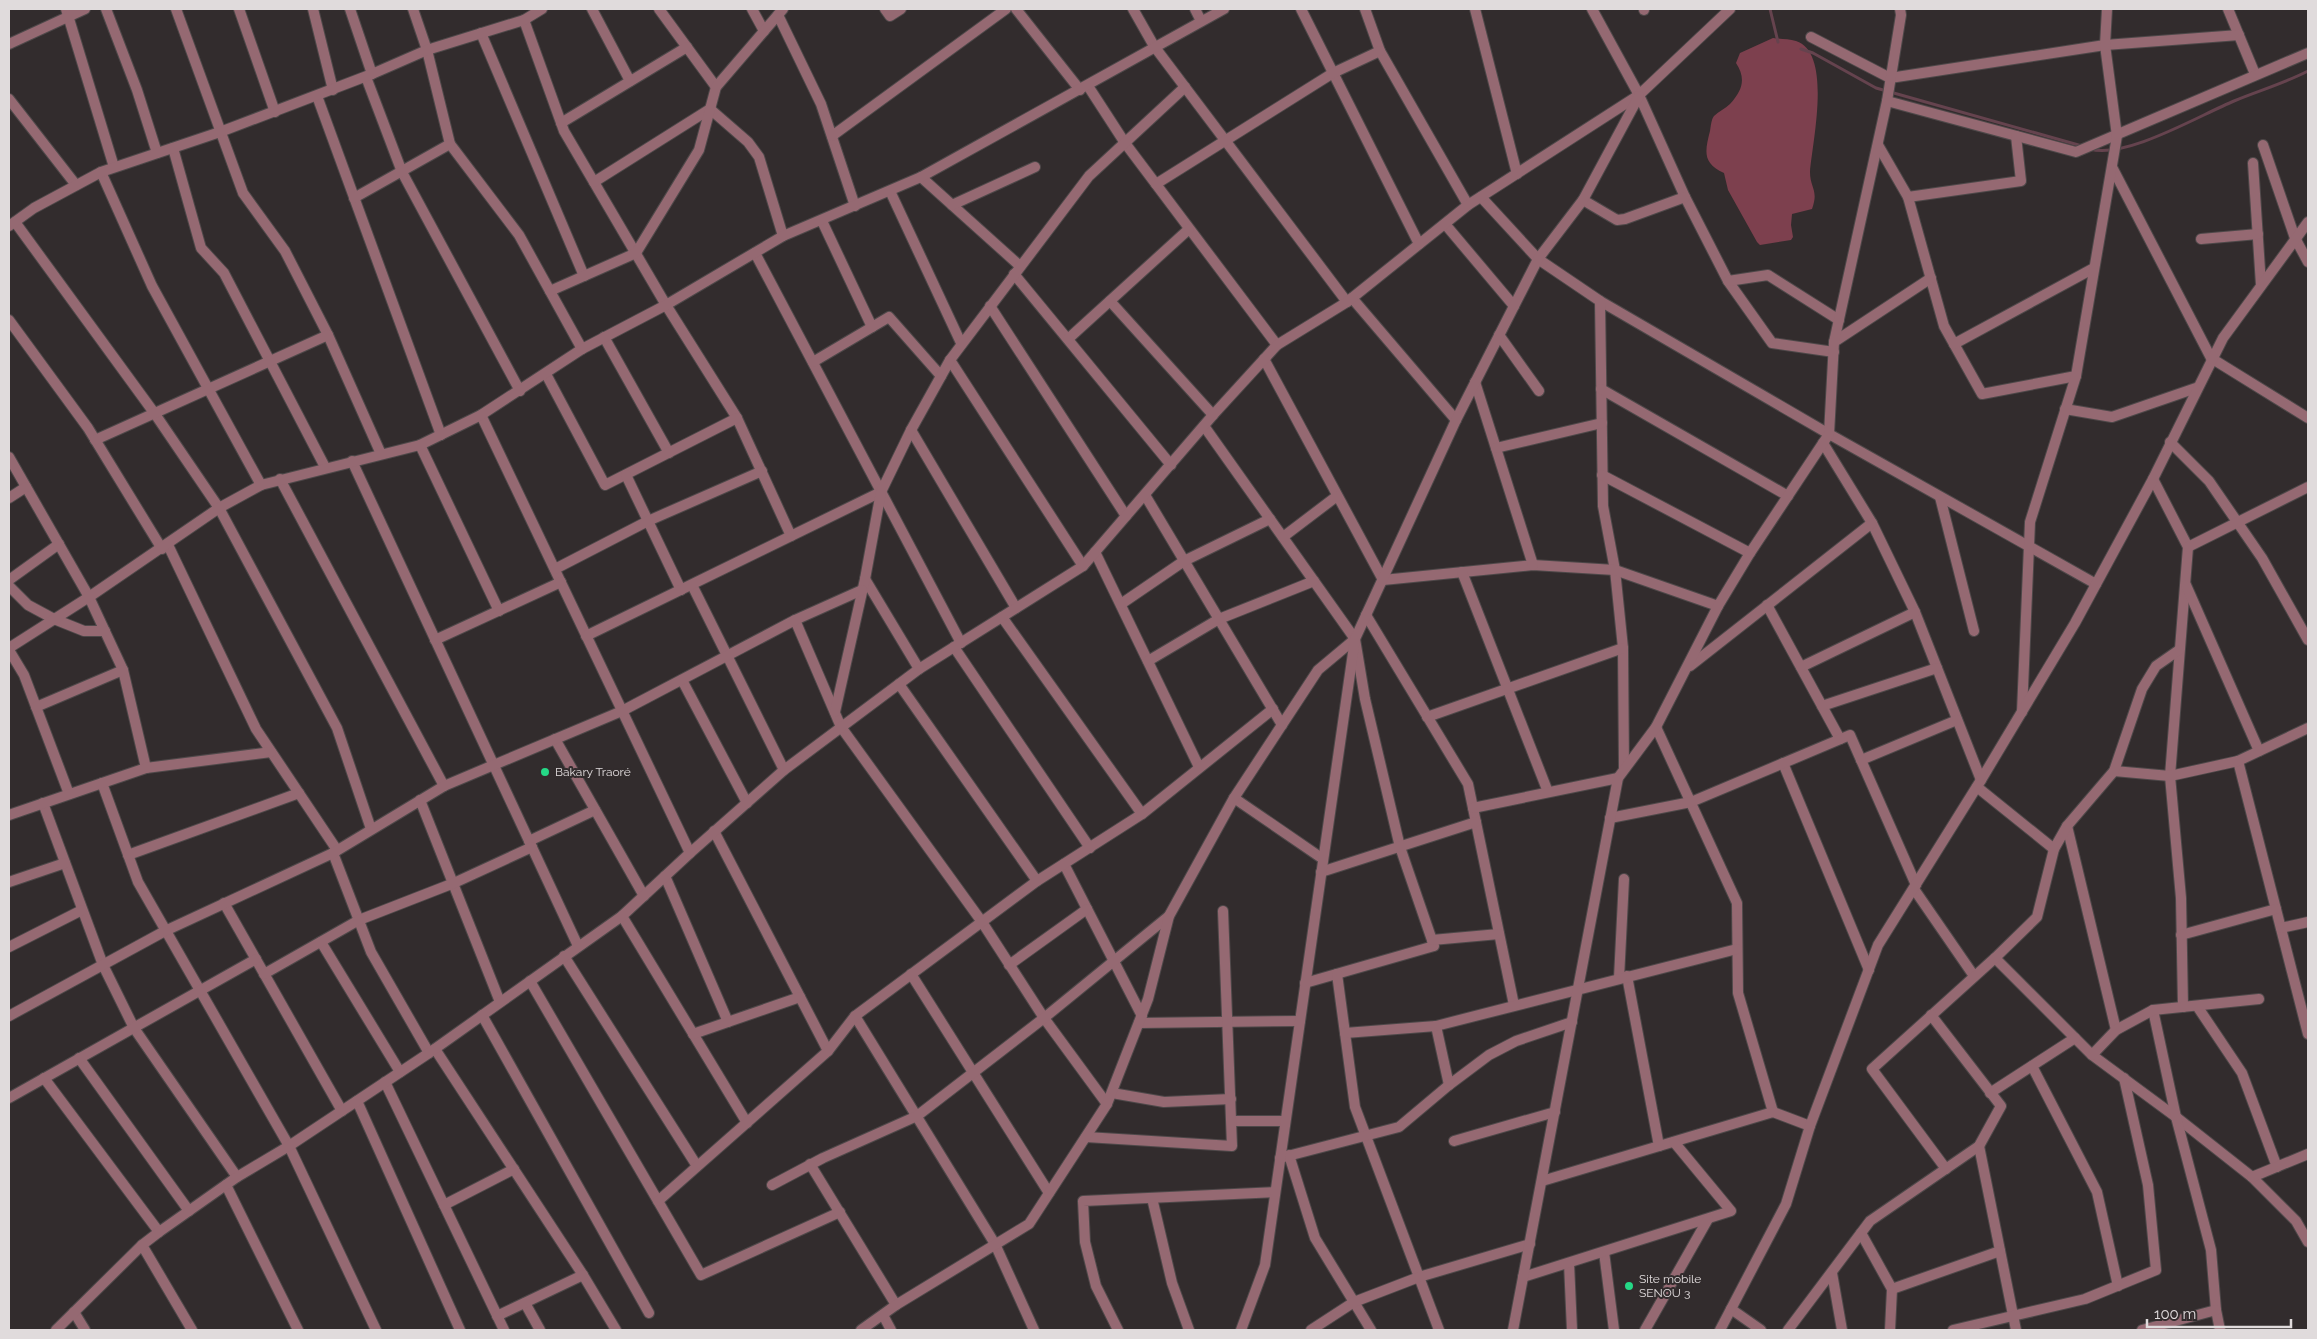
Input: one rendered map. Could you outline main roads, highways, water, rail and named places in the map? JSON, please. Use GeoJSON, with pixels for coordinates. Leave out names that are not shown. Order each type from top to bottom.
{"type":"FeatureCollection","features":[{"type":"Feature","properties":{"kind":"waterway"},"geometry":{"type":"LineString","coordinates":[[1770,9],[1778,42]]}},
{"type":"Feature","properties":{"kind":"waterway"},"geometry":{"type":"LineString","coordinates":[[1801,49],[1813,53],[1876,88],[2082,146]]}},
{"type":"Feature","properties":{"kind":"waterway"},"geometry":{"type":"LineString","coordinates":[[2090,149],[2123,148],[2142,142],[2234,101],[2308,71]]}},
{"type":"Feature","properties":{"kind":"place","name":"Bakary Traoré"},"geometry":{"type":"Point","coordinates":[545,772]}},
{"type":"Feature","properties":{"kind":"place","name":"Site mobile SENOU 3"},"geometry":{"type":"Point","coordinates":[1629,1286]}}]}
